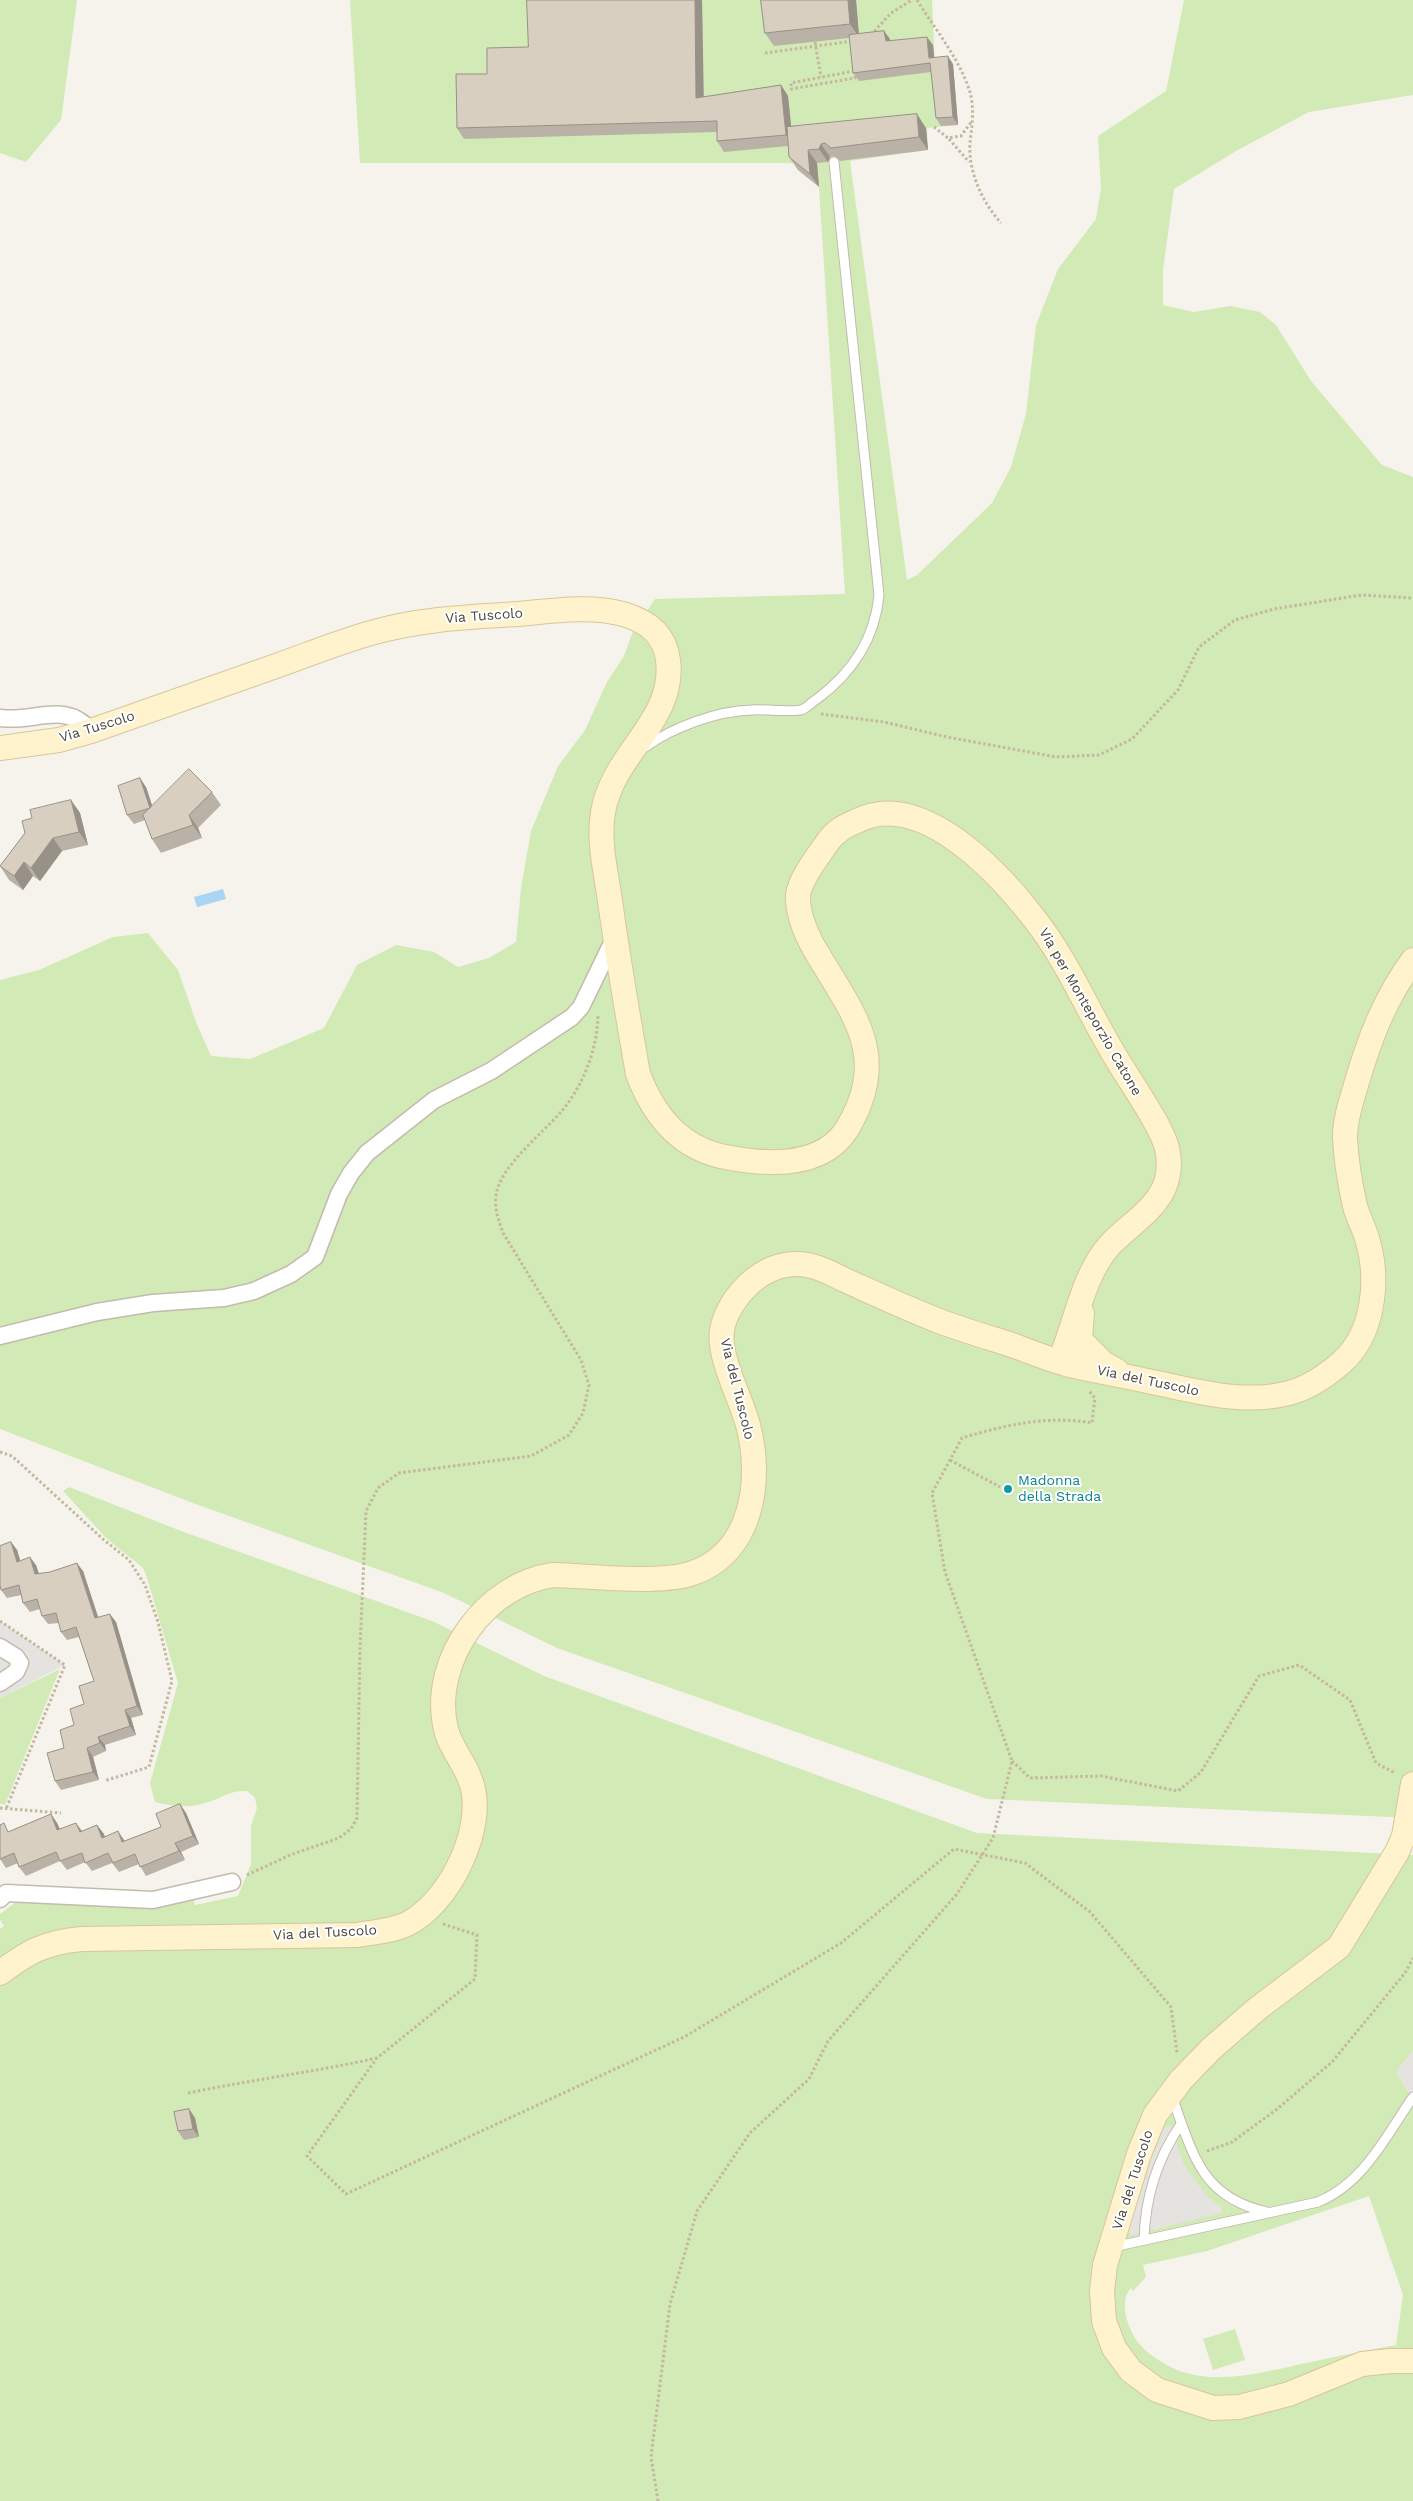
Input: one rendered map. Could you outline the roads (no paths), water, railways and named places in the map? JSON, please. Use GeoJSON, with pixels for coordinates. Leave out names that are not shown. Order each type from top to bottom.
{"type":"FeatureCollection","features":[{"type":"Feature","properties":{"kind":"street","name":"Via Tuscolo"},"geometry":{"type":"LineString","coordinates":[[0,748],[59,740],[91,731],[386,629],[448,619],[557,611],[604,611],[633,618],[656,631],[666,648],[669,668],[668,687],[659,711],[634,745],[612,784],[605,803],[601,826],[615,937]]}},
{"type":"Feature","properties":{"kind":"street"},"geometry":{"type":"LineString","coordinates":[[0,718],[16,720],[67,714],[80,720],[91,731]]}},
{"type":"Feature","properties":{"kind":"street","name":"Via per Monteporzio Catone"},"geometry":{"type":"LineString","coordinates":[[615,937],[638,1074],[646,1095],[668,1126],[690,1145],[708,1154],[732,1158],[778,1161],[796,1161],[813,1158],[841,1138],[864,1097],[868,1073],[866,1047],[858,1024],[806,935],[798,894],[812,864],[835,831],[871,814],[909,815],[949,835],[1006,882],[1049,936],[1109,1047],[1160,1133],[1167,1149],[1168,1169],[1161,1192],[1154,1204],[1108,1246],[1092,1270],[1084,1294]]}},
{"type":"Feature","properties":{"kind":"street"},"geometry":{"type":"LineString","coordinates":[[0,1336],[97,1312],[153,1303],[214,1300],[240,1295],[291,1274],[309,1263],[321,1247],[339,1194],[351,1173],[368,1153],[434,1100],[491,1071],[572,1017],[581,1007],[615,937]]}},
{"type":"Feature","properties":{"kind":"street","name":"Via del Tuscolo"},"geometry":{"type":"LineString","coordinates":[[0,1973],[31,1951],[58,1942],[81,1939],[357,1934],[406,1924],[421,1916],[440,1899],[466,1850],[472,1825],[474,1795],[467,1768],[453,1747],[445,1725],[444,1705],[445,1682],[469,1626],[510,1589],[533,1578],[553,1575],[672,1579],[695,1572],[712,1564],[731,1547],[745,1525],[751,1504],[753,1484],[749,1427],[722,1342],[722,1328],[726,1316],[742,1291],[754,1279],[780,1267],[806,1265],[938,1321],[1074,1366],[1232,1398],[1258,1398],[1289,1393],[1313,1384],[1341,1363],[1355,1349],[1366,1325],[1372,1296],[1373,1267],[1368,1240],[1354,1200],[1345,1136],[1347,1116],[1367,1048],[1399,979],[1413,960]]}},
{"type":"Feature","properties":{"kind":"street"},"geometry":{"type":"LineString","coordinates":[[1035,1353],[1065,1329],[1084,1294]]}},
{"type":"Feature","properties":{"kind":"street"},"geometry":{"type":"LineString","coordinates":[[1074,1366],[1064,1350],[1084,1294]]}},
{"type":"Feature","properties":{"kind":"street"},"geometry":{"type":"LineString","coordinates":[[1084,1294],[1080,1340],[1103,1363],[1126,1376]]}},
{"type":"Feature","properties":{"kind":"street"},"geometry":{"type":"LineString","coordinates":[[0,1647],[16,1658],[20,1664],[16,1672],[0,1683]]}},
{"type":"Feature","properties":{"kind":"street","name":"Via del Tuscolo"},"geometry":{"type":"LineString","coordinates":[[1406,1780],[1404,1836],[1398,1852],[1339,1947],[1257,2009],[1211,2049],[1175,2087],[1155,2115],[1138,2154],[1105,2264],[1102,2290],[1104,2321],[1114,2348],[1138,2376],[1157,2390],[1184,2401],[1213,2408],[1240,2407],[1289,2394],[1362,2364],[1413,2361]]}},
{"type":"Feature","properties":{"kind":"street"},"geometry":{"type":"LineString","coordinates":[[0,1899],[6,1893],[153,1900],[232,1882]]}},
{"type":"Feature","properties":{"kind":"lane"},"geometry":{"type":"LineString","coordinates":[[612,784],[634,755],[655,740],[687,726],[713,716],[748,710],[800,710],[832,688],[860,657],[877,615],[879,595],[834,162]]}},
{"type":"Feature","properties":{"kind":"lane"},"geometry":{"type":"LineString","coordinates":[[1175,2087],[1181,2124],[1193,2156],[1218,2190],[1245,2207],[1269,2213]]}},
{"type":"Feature","properties":{"kind":"lane"},"geometry":{"type":"LineString","coordinates":[[1111,2248],[1318,2202],[1344,2188],[1371,2160],[1413,2097]]}},
{"type":"Feature","properties":{"kind":"lane"},"geometry":{"type":"LineString","coordinates":[[1144,2240],[1148,2200],[1156,2173],[1166,2148],[1181,2124]]}},
{"type":"Feature","properties":{"kind":"water"},"geometry":{"type":"Polygon","coordinates":[[[223,889],[226,899],[197,907],[194,897],[223,889]]]}},
{"type":"Feature","properties":{"kind":"place","name":"Madonna della Strada"},"geometry":{"type":"Point","coordinates":[1008,1489]}}]}
